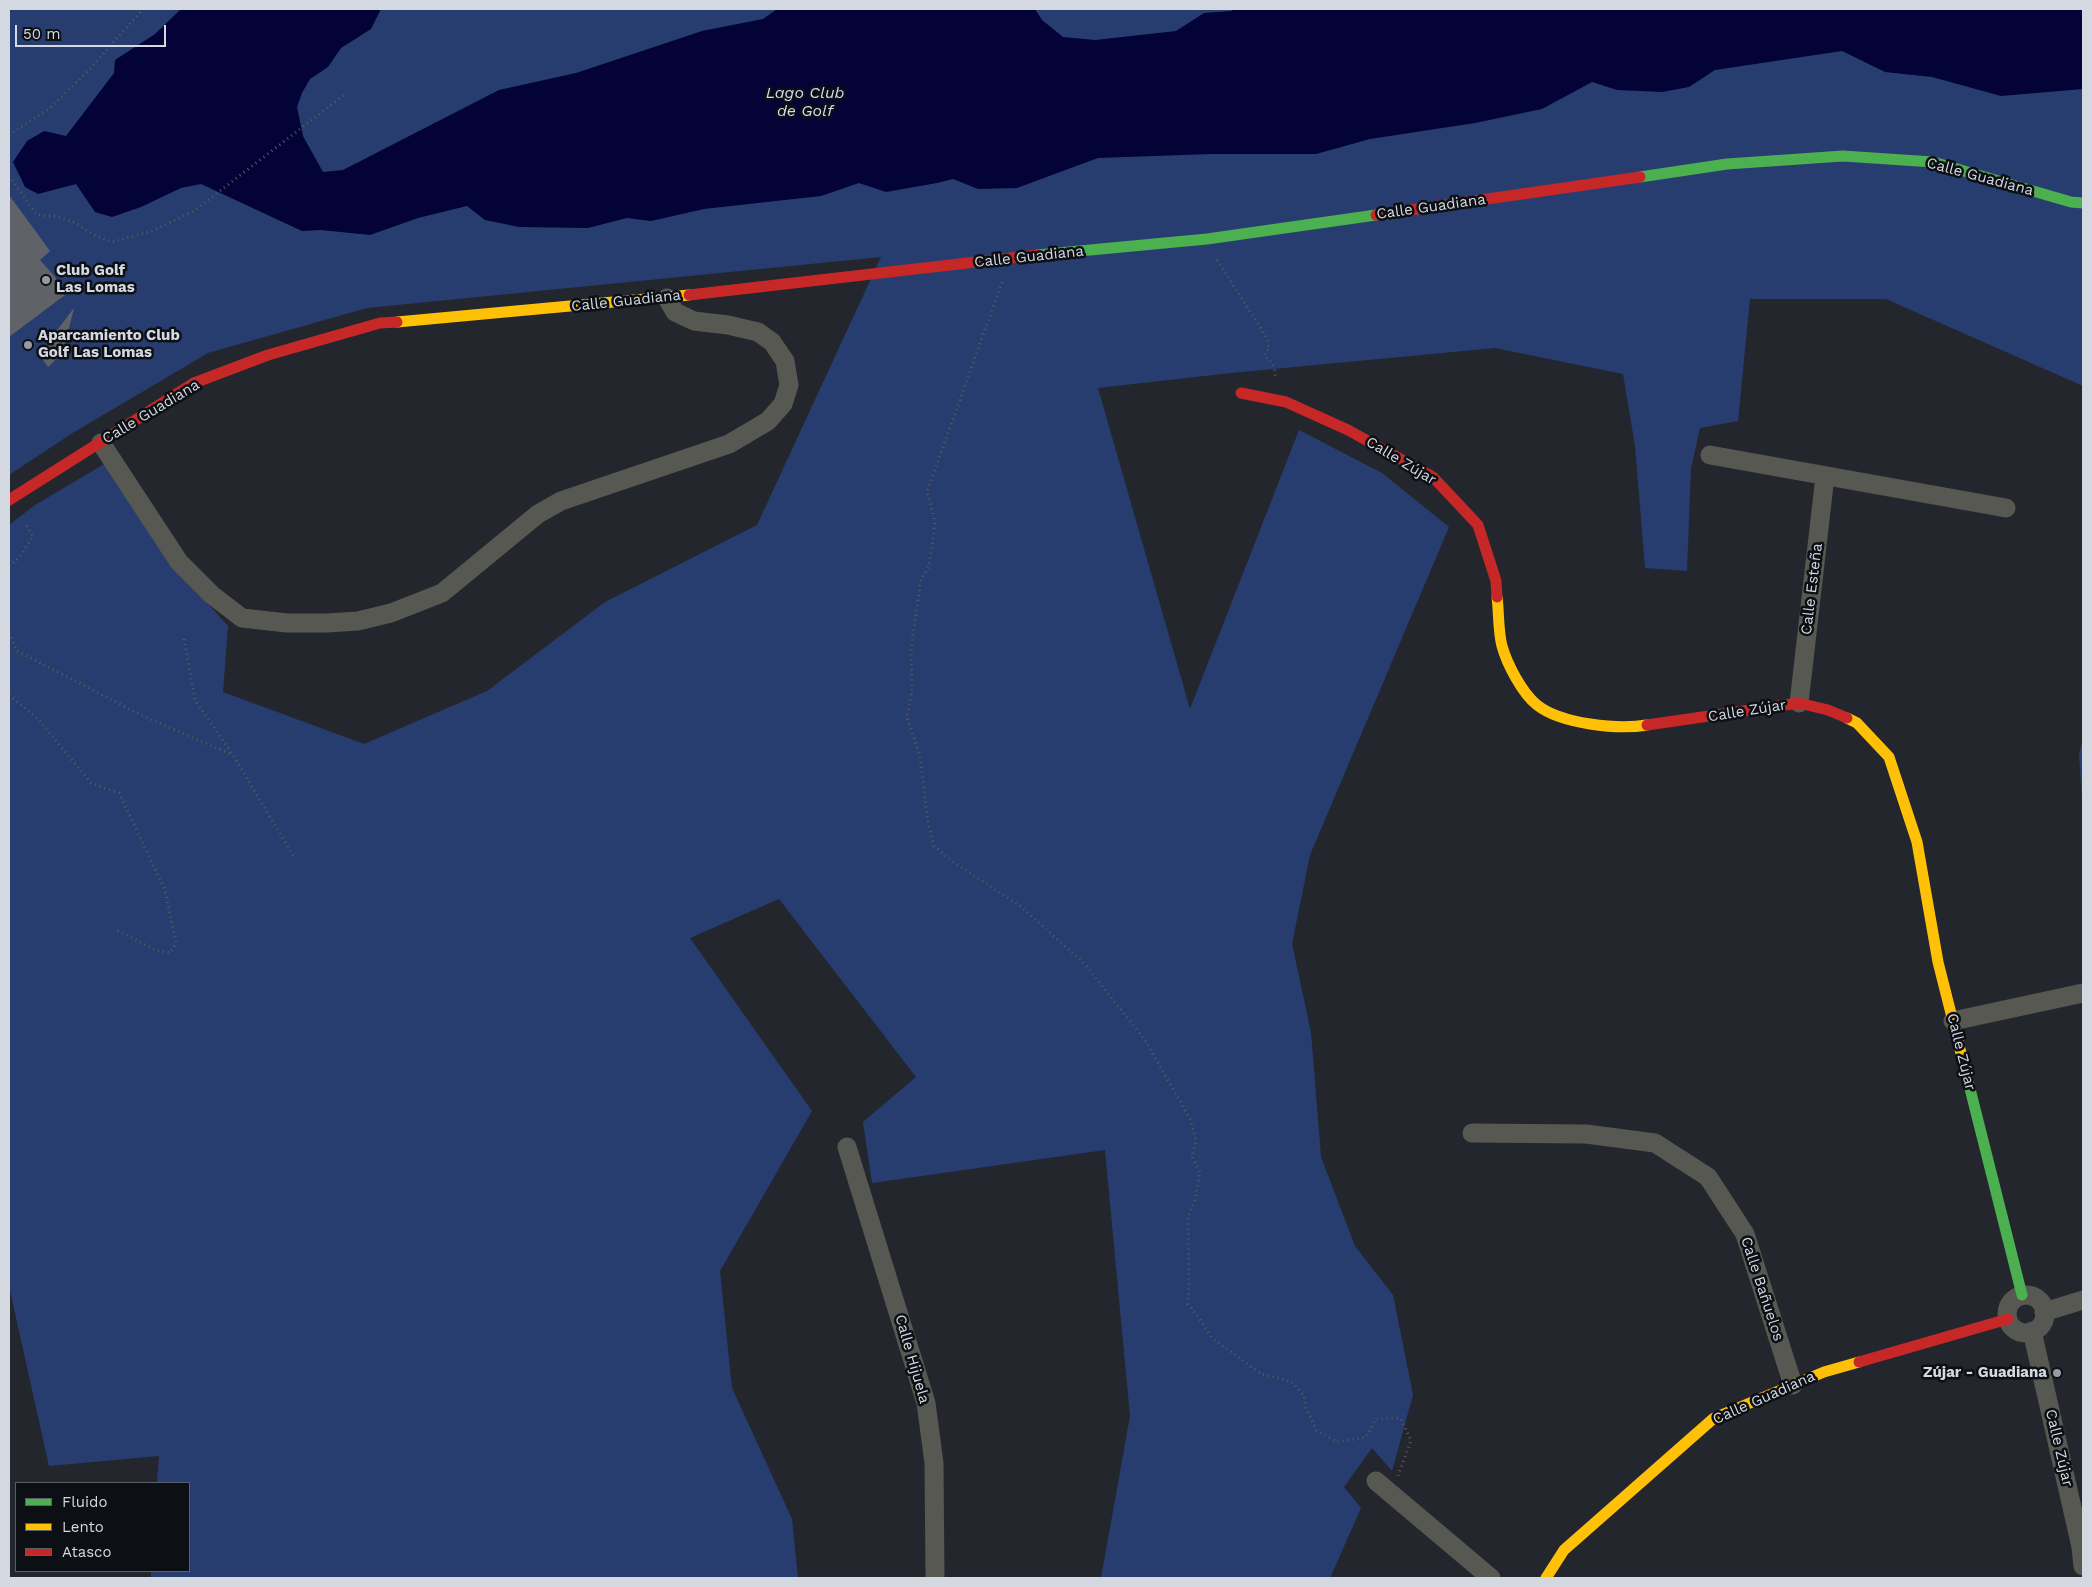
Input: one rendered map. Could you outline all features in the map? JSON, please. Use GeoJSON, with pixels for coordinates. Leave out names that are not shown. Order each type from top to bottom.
{"type":"FeatureCollection","features":[{"type":"Feature","properties":{"kind":"street","name":"Calle Guadiana"},"geometry":{"type":"LineString","coordinates":[[9,500],[194,384],[268,355],[380,323],[667,298],[1011,258],[1207,239],[1727,164],[1843,156],[1933,162],[2083,204]]}},
{"type":"Feature","properties":{"kind":"street"},"geometry":{"type":"LineString","coordinates":[[101,442],[179,562],[212,595],[242,618],[287,623],[327,623],[358,621],[391,614],[442,593],[538,514],[561,501],[729,444],[768,420],[783,404],[789,385],[785,361],[772,342],[758,332],[728,325],[694,321],[675,312],[667,298]]}},
{"type":"Feature","properties":{"kind":"street","name":"Calle Zújar"},"geometry":{"type":"LineString","coordinates":[[1240,392],[1286,402],[1348,430],[1433,478],[1478,525],[1496,581],[1502,646],[1516,679],[1537,704],[1570,721],[1628,728],[1799,702],[1828,710],[1857,723],[1890,757],[1917,842],[1938,962],[2022,1295]]}},
{"type":"Feature","properties":{"kind":"street"},"geometry":{"type":"LineString","coordinates":[[1710,455],[2006,508]]}},
{"type":"Feature","properties":{"kind":"street","name":"Calle Esteña"},"geometry":{"type":"LineString","coordinates":[[1799,702],[1825,476]]}},
{"type":"Feature","properties":{"kind":"street"},"geometry":{"type":"LineString","coordinates":[[1953,1021],[2083,993]]}},
{"type":"Feature","properties":{"kind":"street","name":"Calle Bañuelos"},"geometry":{"type":"LineString","coordinates":[[1472,1133],[1586,1134],[1655,1143],[1708,1177],[1745,1234],[1793,1385]]}},
{"type":"Feature","properties":{"kind":"street","name":"Calle Hijuela"},"geometry":{"type":"LineString","coordinates":[[847,1147],[926,1403],[934,1463],[935,1578]]}},
{"type":"Feature","properties":{"kind":"street"},"geometry":{"type":"LineString","coordinates":[[2022,1295],[2034,1297],[2043,1306],[2044,1312],[2042,1324],[2032,1331],[2020,1332],[2015,1329],[2008,1319],[2008,1307],[2016,1297],[2022,1295]]}},
{"type":"Feature","properties":{"kind":"street"},"geometry":{"type":"LineString","coordinates":[[2044,1312],[2083,1300]]}},
{"type":"Feature","properties":{"kind":"street","name":"Calle Guadiana"},"geometry":{"type":"LineString","coordinates":[[1546,1578],[1564,1550],[1714,1418],[1824,1372],[2008,1319]]}},
{"type":"Feature","properties":{"kind":"street","name":"Calle Zújar"},"geometry":{"type":"LineString","coordinates":[[2032,1331],[2082,1547],[2083,1566]]}},
{"type":"Feature","properties":{"kind":"street"},"geometry":{"type":"LineString","coordinates":[[1376,1481],[1491,1578]]}},
{"type":"Feature","properties":{"kind":"path"},"geometry":{"type":"LineString","coordinates":[[9,135],[50,108],[89,70],[143,9]]}},
{"type":"Feature","properties":{"kind":"path"},"geometry":{"type":"LineString","coordinates":[[9,176],[37,215],[53,216],[72,221],[96,236],[112,242],[152,231],[194,211],[344,95]]}},
{"type":"Feature","properties":{"kind":"path"},"geometry":{"type":"LineString","coordinates":[[1207,239],[1222,268],[1267,338],[1269,349],[1265,352],[1265,356],[1271,361],[1276,372],[1275,400]]}},
{"type":"Feature","properties":{"kind":"path"},"geometry":{"type":"LineString","coordinates":[[1011,258],[927,492],[935,521],[929,567],[921,579],[912,642],[912,691],[907,716],[920,756],[928,823],[934,846],[952,861],[1020,906],[1084,963],[1145,1040],[1190,1119],[1196,1140],[1192,1157],[1200,1172],[1195,1200],[1188,1216],[1190,1280],[1188,1304],[1212,1338],[1233,1354],[1261,1374],[1291,1381],[1304,1396],[1306,1409],[1316,1430],[1338,1442],[1366,1437],[1376,1419],[1400,1418],[1411,1440],[1391,1493]]}},
{"type":"Feature","properties":{"kind":"path"},"geometry":{"type":"LineString","coordinates":[[9,566],[19,558],[33,536],[26,525]]}},
{"type":"Feature","properties":{"kind":"path"},"geometry":{"type":"LineString","coordinates":[[9,633],[17,651],[147,718],[233,755]]}},
{"type":"Feature","properties":{"kind":"path"},"geometry":{"type":"LineString","coordinates":[[184,639],[194,700],[233,755],[294,857]]}},
{"type":"Feature","properties":{"kind":"path"},"geometry":{"type":"LineString","coordinates":[[9,695],[38,719],[91,783],[120,794],[165,890],[176,943],[170,953],[155,950],[117,930]]}},
{"type":"Feature","properties":{"kind":"shaded area"},"geometry":{"type":"Polygon","coordinates":[[[9,9],[2083,9],[2083,386],[1886,299],[1750,299],[1738,421],[1700,428],[1691,468],[1687,571],[1645,568],[1635,446],[1623,374],[1495,348],[1231,373],[1098,388],[1190,709],[1299,430],[1382,473],[1449,527],[1310,855],[1292,944],[1311,1032],[1321,1157],[1355,1246],[1393,1295],[1413,1395],[1392,1471],[1372,1448],[1344,1487],[1361,1508],[1330,1578],[1101,1578],[1130,1416],[1105,1150],[872,1183],[863,1122],[916,1077],[779,899],[690,938],[812,1111],[720,1271],[732,1388],[792,1519],[798,1578],[151,1578],[151,1572],[190,1572],[190,1482],[157,1482],[159,1456],[49,1466],[9,1286],[9,525],[35,505],[111,460],[175,567],[228,626],[223,692],[364,744],[487,691],[605,602],[757,525],[881,257],[367,308],[208,353],[71,434],[9,475],[9,9]]]}},
{"type":"Feature","properties":{"kind":"shaded area"},"geometry":{"type":"Polygon","coordinates":[[[2083,737],[2083,815],[2079,755],[2083,737]]]}},
{"type":"Feature","properties":{"kind":"water","name":"Lago Club de Golf"},"geometry":{"type":"Polygon","coordinates":[[[181,9],[381,9],[371,29],[341,48],[328,67],[310,79],[297,107],[303,136],[323,172],[343,170],[499,90],[576,73],[702,31],[763,19],[777,9],[1035,9],[1042,20],[1063,37],[1095,40],[1176,31],[1204,13],[1236,9],[2083,9],[2083,89],[2001,96],[1932,77],[1885,72],[1842,51],[1715,70],[1689,87],[1662,92],[1617,90],[1592,82],[1542,109],[1475,123],[1370,139],[1316,154],[1211,154],[1098,158],[1017,188],[978,189],[953,179],[886,192],[859,183],[821,196],[704,209],[651,221],[627,218],[588,228],[519,227],[485,220],[467,206],[418,218],[370,235],[321,230],[302,231],[201,184],[181,188],[141,207],[112,217],[95,212],[76,184],[38,194],[25,187],[13,162],[27,141],[44,131],[66,136],[114,73],[115,60],[155,34],[181,9]]]}},
{"type":"Feature","properties":{"kind":"building","name":"Club Golf Las Lomas"},"geometry":{"type":"Polygon","coordinates":[[[9,195],[50,251],[40,260],[55,277],[65,295],[9,337],[9,195]]]}},
{"type":"Feature","properties":{"kind":"building"},"geometry":{"type":"Polygon","coordinates":[[[74,308],[63,352],[48,367],[39,354],[74,308]]]}},
{"type":"Feature","properties":{"kind":"traffic: fast"},"geometry":{"type":"LineString","coordinates":[[1640,177],[1727,164],[1843,156],[1933,162],[2071,202],[2083,203]]}},
{"type":"Feature","properties":{"kind":"traffic: fast"},"geometry":{"type":"LineString","coordinates":[[1037,255],[1207,239],[1376,215]]}},
{"type":"Feature","properties":{"kind":"traffic: fast"},"geometry":{"type":"LineString","coordinates":[[1961,1053],[2022,1295]]}},
{"type":"Feature","properties":{"kind":"traffic: slow"},"geometry":{"type":"LineString","coordinates":[[397,322],[689,295]]}},
{"type":"Feature","properties":{"kind":"traffic: slow"},"geometry":{"type":"LineString","coordinates":[[1497,597],[1500,634],[1504,653],[1511,669],[1531,700],[1547,712],[1575,721],[1621,727],[1647,725]]}},
{"type":"Feature","properties":{"kind":"traffic: slow"},"geometry":{"type":"LineString","coordinates":[[1847,718],[1857,723],[1889,757],[1917,842],[1938,962],[1961,1053]]}},
{"type":"Feature","properties":{"kind":"traffic: slow"},"geometry":{"type":"LineString","coordinates":[[1546,1578],[1564,1550],[1714,1418],[1824,1372],[1859,1362]]}},
{"type":"Feature","properties":{"kind":"traffic: jam"},"geometry":{"type":"LineString","coordinates":[[1376,215],[1640,177]]}},
{"type":"Feature","properties":{"kind":"traffic: jam"},"geometry":{"type":"LineString","coordinates":[[689,295],[1037,255]]}},
{"type":"Feature","properties":{"kind":"traffic: jam"},"geometry":{"type":"LineString","coordinates":[[9,500],[194,383],[268,355],[380,323],[397,322]]}},
{"type":"Feature","properties":{"kind":"traffic: jam"},"geometry":{"type":"LineString","coordinates":[[1241,393],[1286,402],[1348,430],[1433,477],[1478,525],[1496,581],[1497,597]]}},
{"type":"Feature","properties":{"kind":"traffic: jam"},"geometry":{"type":"LineString","coordinates":[[1647,725],[1799,703],[1828,710],[1847,718]]}},
{"type":"Feature","properties":{"kind":"traffic: jam"},"geometry":{"type":"LineString","coordinates":[[1859,1362],[2008,1319]]}},
{"type":"Feature","properties":{"kind":"place","name":"Club Golf Las Lomas"},"geometry":{"type":"Point","coordinates":[46,280]}},
{"type":"Feature","properties":{"kind":"place","name":"Aparcamiento Club Golf Las Lomas"},"geometry":{"type":"Point","coordinates":[28,345]}},
{"type":"Feature","properties":{"kind":"place","name":"Zújar - Guadiana"},"geometry":{"type":"Point","coordinates":[2057,1373]}}]}
